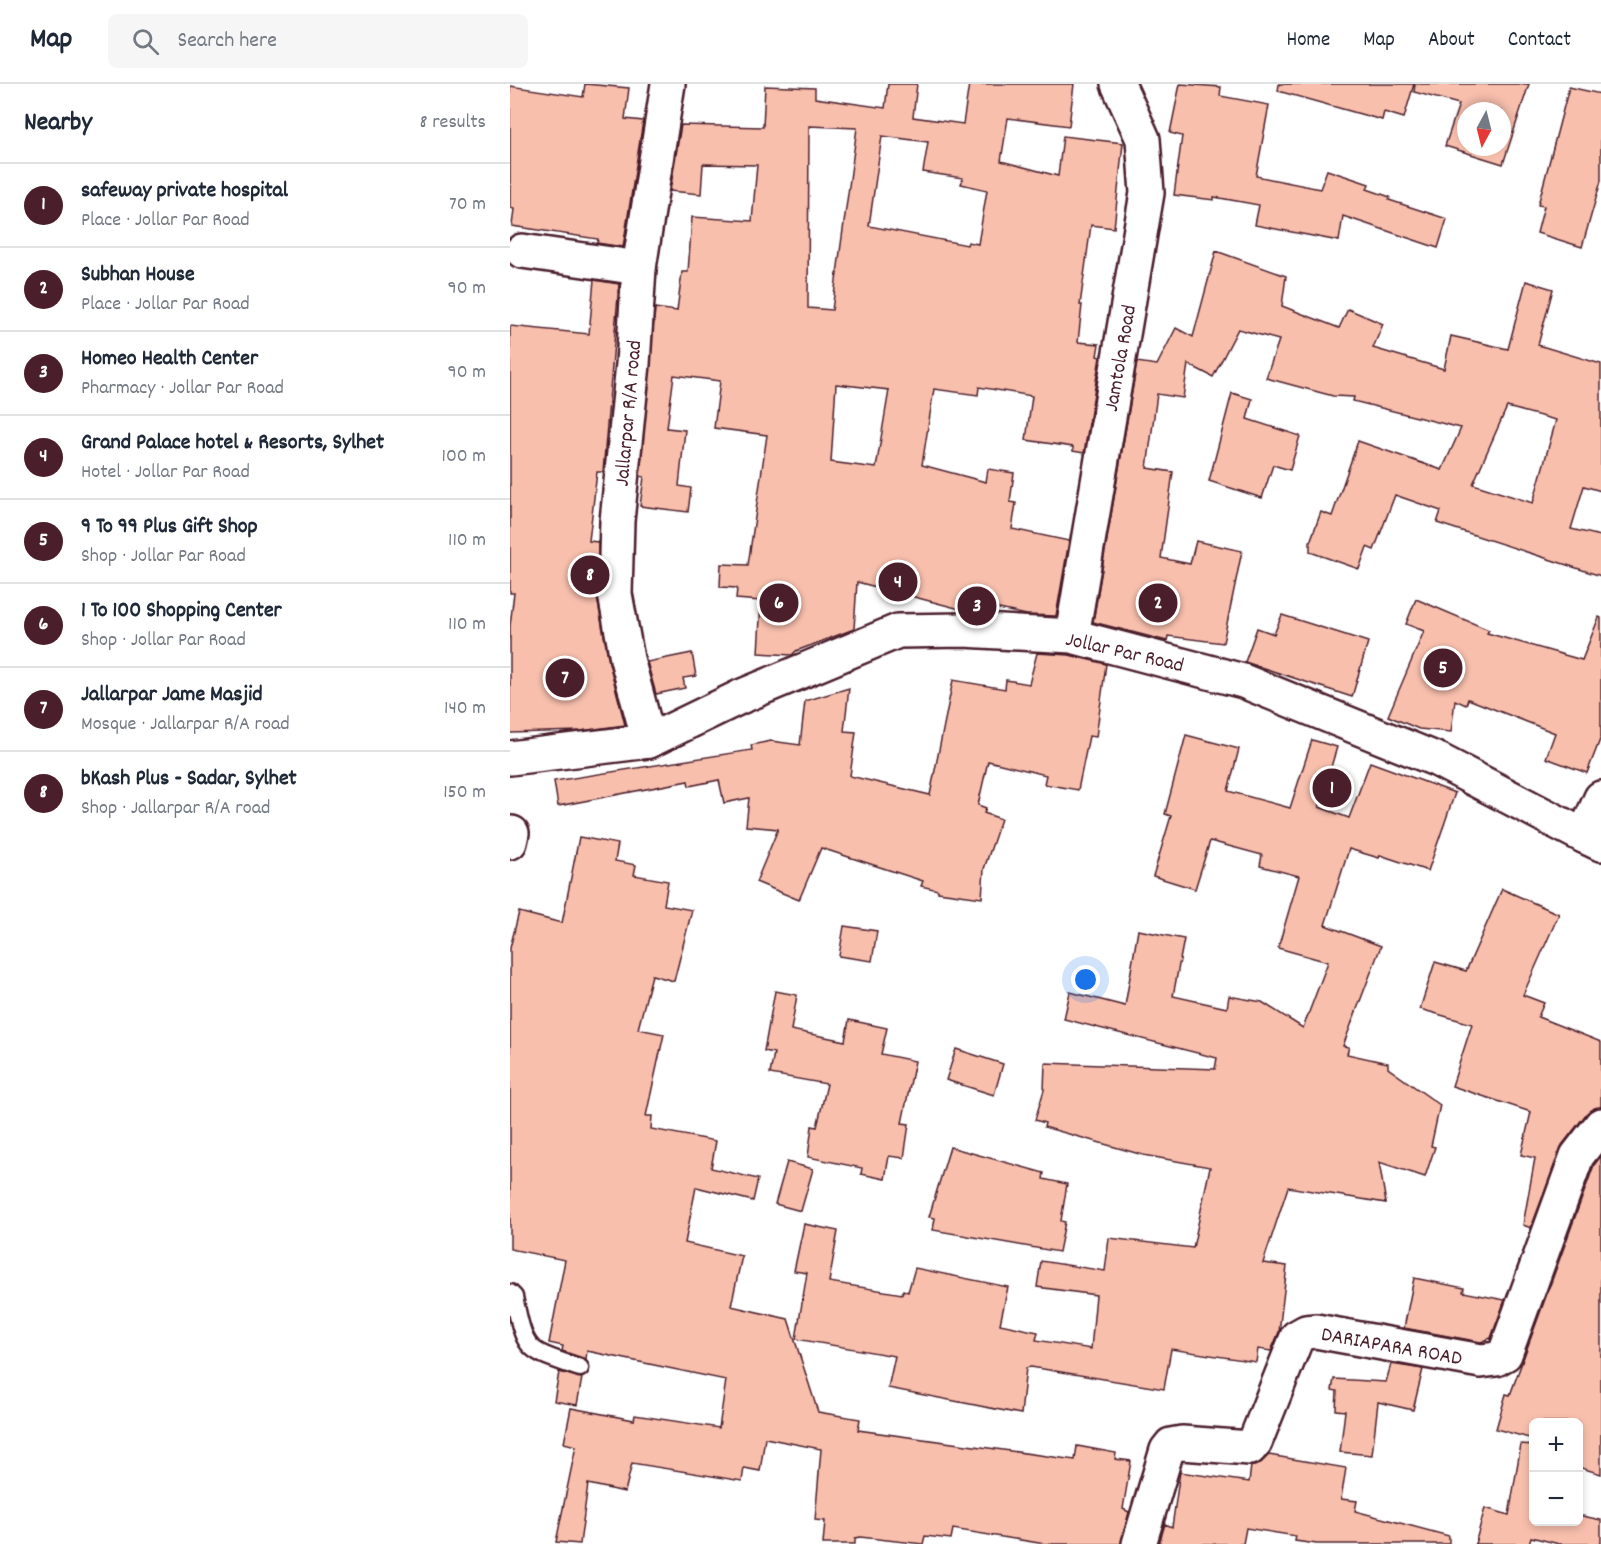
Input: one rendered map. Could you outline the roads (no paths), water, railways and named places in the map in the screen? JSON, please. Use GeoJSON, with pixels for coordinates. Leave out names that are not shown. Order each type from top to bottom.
{"type":"FeatureCollection","features":[{"type":"Feature","properties":{"kind":"street","name":"Jallarpar R/A road"},"geometry":{"type":"LineString","coordinates":[[649,741],[627,659],[615,594],[617,521],[633,364],[639,268],[668,84]]}},
{"type":"Feature","properties":{"kind":"street","name":"Jamtola Road"},"geometry":{"type":"LineString","coordinates":[[1072,636],[1147,193],[1143,139],[1118,84]]}},
{"type":"Feature","properties":{"kind":"street"},"geometry":{"type":"LineString","coordinates":[[522,251],[639,268]]}},
{"type":"Feature","properties":{"kind":"street","name":"Jollar Par Road"},"geometry":{"type":"LineString","coordinates":[[510,758],[649,741],[740,697],[898,631],[964,630],[1072,636],[1243,681],[1438,760],[1592,840]]}},
{"type":"Feature","properties":{"kind":"street"},"geometry":{"type":"LineString","coordinates":[[1592,840],[1601,798]]}},
{"type":"Feature","properties":{"kind":"street","name":"DARIAPARA ROAD"},"geometry":{"type":"LineString","coordinates":[[1139,1544],[1167,1450],[1171,1445],[1182,1443],[1250,1448],[1255,1442],[1297,1338],[1306,1332],[1316,1331],[1481,1361],[1496,1359],[1505,1354],[1577,1156],[1601,1125]]}},
{"type":"Feature","properties":{"kind":"lane"},"geometry":{"type":"LineString","coordinates":[[510,1293],[514,1297],[524,1339],[535,1352],[580,1368]]}},
{"type":"Feature","properties":{"kind":"place","name":"bKash Plus - Sadar, Sylhet"},"geometry":{"type":"Point","coordinates":[590,575]}},
{"type":"Feature","properties":{"kind":"place","name":"Grand Palace hotel & Resorts, Sylhet"},"geometry":{"type":"Point","coordinates":[898,582]}},
{"type":"Feature","properties":{"kind":"place","name":"1 To 100 Shopping Center"},"geometry":{"type":"Point","coordinates":[779,603]}},
{"type":"Feature","properties":{"kind":"place","name":"Subhan House"},"geometry":{"type":"Point","coordinates":[1158,603]}},
{"type":"Feature","properties":{"kind":"place","name":"Homeo Health Center"},"geometry":{"type":"Point","coordinates":[977,606]}},
{"type":"Feature","properties":{"kind":"place","name":"9 To 99 Plus Gift Shop"},"geometry":{"type":"Point","coordinates":[1443,668]}},
{"type":"Feature","properties":{"kind":"place","name":"Jallarpar Jame Masjid"},"geometry":{"type":"Point","coordinates":[565,678]}},
{"type":"Feature","properties":{"kind":"place","name":"safeway private hospital"},"geometry":{"type":"Point","coordinates":[1332,788]}}]}
